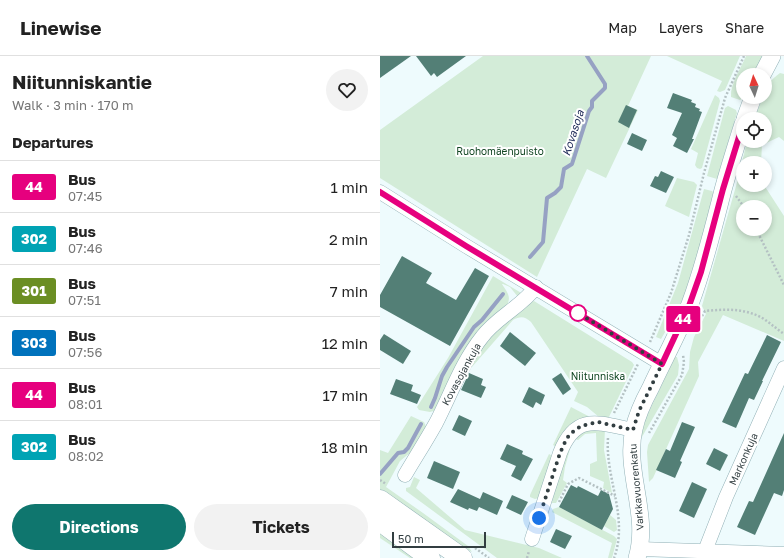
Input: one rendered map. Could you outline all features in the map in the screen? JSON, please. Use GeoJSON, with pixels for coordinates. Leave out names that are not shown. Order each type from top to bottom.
{"type":"FeatureCollection","features":[{"type":"Feature","properties":{"kind":"main road"},"geometry":{"type":"LineString","coordinates":[[380,500],[462,558]]}},
{"type":"Feature","properties":{"kind":"main road"},"geometry":{"type":"LineString","coordinates":[[380,521],[430,558]]}},
{"type":"Feature","properties":{"kind":"street"},"geometry":{"type":"LineString","coordinates":[[766,68],[772,56]]}},
{"type":"Feature","properties":{"kind":"street","name":"Varkkavuorenkatu"},"geometry":{"type":"LineString","coordinates":[[638,553],[640,516],[631,455],[632,440],[640,433],[639,411],[689,306],[701,272],[736,147]]}},
{"type":"Feature","properties":{"kind":"street"},"geometry":{"type":"LineString","coordinates":[[380,192],[466,246],[662,364]]}},
{"type":"Feature","properties":{"kind":"street","name":"Kovasojankuja"},"geometry":{"type":"LineString","coordinates":[[405,475],[436,423],[464,366],[483,336],[496,322],[525,301],[536,287]]}},
{"type":"Feature","properties":{"kind":"street","name":"Markonkuja"},"geometry":{"type":"LineString","coordinates":[[705,551],[726,497],[784,368]]}},
{"type":"Feature","properties":{"kind":"street"},"geometry":{"type":"LineString","coordinates":[[532,539],[560,453],[570,434],[581,426],[598,422],[640,433]]}},
{"type":"Feature","properties":{"kind":"street"},"geometry":{"type":"LineString","coordinates":[[638,553],[705,551],[784,554]]}},
{"type":"Feature","properties":{"kind":"path"},"geometry":{"type":"LineString","coordinates":[[648,346],[671,293],[689,236],[704,173],[725,98],[744,56]]}},
{"type":"Feature","properties":{"kind":"path"},"geometry":{"type":"LineString","coordinates":[[734,193],[739,200]]}},
{"type":"Feature","properties":{"kind":"path"},"geometry":{"type":"LineString","coordinates":[[760,236],[784,285]]}},
{"type":"Feature","properties":{"kind":"path"},"geometry":{"type":"LineString","coordinates":[[705,311],[725,309],[745,311],[762,318],[784,334]]}},
{"type":"Feature","properties":{"kind":"path"},"geometry":{"type":"LineString","coordinates":[[651,339],[655,341]]}},
{"type":"Feature","properties":{"kind":"path"},"geometry":{"type":"LineString","coordinates":[[640,433],[682,375],[684,358],[683,354],[678,352]]}},
{"type":"Feature","properties":{"kind":"path"},"geometry":{"type":"LineString","coordinates":[[558,504],[568,484],[579,478],[616,496]]}},
{"type":"Feature","properties":{"kind":"green space","name":"Ruohomäenpuisto"},"geometry":{"type":"Polygon","coordinates":[[[483,56],[651,56],[628,106],[638,110],[606,178],[587,169],[537,277],[380,178],[380,130],[483,56]]]}},
{"type":"Feature","properties":{"kind":"green space"},"geometry":{"type":"Polygon","coordinates":[[[667,56],[740,56],[725,90],[720,92],[717,91],[722,81],[667,56]]]}},
{"type":"Feature","properties":{"kind":"green space"},"geometry":{"type":"Polygon","coordinates":[[[746,56],[763,56],[757,68],[740,68],[746,56]]]}},
{"type":"Feature","properties":{"kind":"green space"},"geometry":{"type":"Polygon","coordinates":[[[780,73],[784,74],[784,141],[779,137],[772,140],[772,112],[757,112],[760,104],[772,104],[772,80],[780,73]]]}},
{"type":"Feature","properties":{"kind":"green space"},"geometry":{"type":"Polygon","coordinates":[[[736,77],[736,99],[731,97],[736,77]]]}},
{"type":"Feature","properties":{"kind":"green space"},"geometry":{"type":"Polygon","coordinates":[[[715,95],[720,101],[702,168],[700,169],[695,165],[698,153],[691,149],[715,95]]]}},
{"type":"Feature","properties":{"kind":"green space"},"geometry":{"type":"Polygon","coordinates":[[[728,106],[736,110],[737,112],[717,179],[707,176],[725,108],[728,106]]]}},
{"type":"Feature","properties":{"kind":"green space"},"geometry":{"type":"Polygon","coordinates":[[[745,148],[762,148],[761,156],[743,156],[745,148]]]}},
{"type":"Feature","properties":{"kind":"green space"},"geometry":{"type":"Polygon","coordinates":[[[677,178],[694,182],[697,185],[689,217],[665,206],[677,178]]]}},
{"type":"Feature","properties":{"kind":"green space"},"geometry":{"type":"Polygon","coordinates":[[[736,186],[736,192],[769,192],[784,216],[784,341],[723,315],[698,362],[699,376],[653,478],[649,482],[648,445],[689,369],[690,352],[694,337],[706,314],[702,306],[736,186]]]}},
{"type":"Feature","properties":{"kind":"green space"},"geometry":{"type":"Polygon","coordinates":[[[704,189],[714,193],[701,247],[685,294],[661,339],[656,337],[678,283],[704,189]]]}},
{"type":"Feature","properties":{"kind":"green space"},"geometry":{"type":"Polygon","coordinates":[[[493,276],[523,294],[487,328],[437,410],[430,412],[419,410],[417,407],[448,358],[493,276]],[[503,284],[508,295],[509,304],[518,297],[510,287],[503,284]]]}},
{"type":"Feature","properties":{"kind":"green space","name":"Niitunniska"},"geometry":{"type":"Polygon","coordinates":[[[534,301],[632,362],[634,365],[608,419],[599,417],[587,407],[574,401],[578,392],[531,322],[525,318],[520,317],[513,320],[472,367],[471,362],[483,342],[527,304],[534,301]]]}},
{"type":"Feature","properties":{"kind":"green space"},"geometry":{"type":"Polygon","coordinates":[[[675,357],[677,357],[679,365],[678,375],[639,442],[643,424],[675,357]]]}},
{"type":"Feature","properties":{"kind":"green space"},"geometry":{"type":"Polygon","coordinates":[[[571,407],[590,417],[556,447],[553,445],[571,407]]]}},
{"type":"Feature","properties":{"kind":"green space"},"geometry":{"type":"Polygon","coordinates":[[[411,416],[424,422],[427,429],[411,452],[400,461],[386,487],[468,546],[472,552],[449,539],[380,492],[380,450],[388,453],[411,416]]]}},
{"type":"Feature","properties":{"kind":"green space"},"geometry":{"type":"Polygon","coordinates":[[[605,429],[604,450],[612,493],[603,488],[604,482],[590,476],[590,464],[597,461],[596,433],[585,434],[578,440],[575,439],[580,430],[605,429]]]}},
{"type":"Feature","properties":{"kind":"green space"},"geometry":{"type":"Polygon","coordinates":[[[567,448],[570,449],[563,480],[567,483],[556,503],[552,503],[554,483],[567,448]]]}},
{"type":"Feature","properties":{"kind":"green space"},"geometry":{"type":"Polygon","coordinates":[[[549,454],[554,457],[539,498],[535,499],[530,497],[530,495],[549,454]]]}},
{"type":"Feature","properties":{"kind":"green space"},"geometry":{"type":"Polygon","coordinates":[[[414,477],[420,480],[416,488],[465,530],[539,548],[562,558],[497,558],[406,491],[406,488],[410,487],[414,477]]]}},
{"type":"Feature","properties":{"kind":"green space"},"geometry":{"type":"Polygon","coordinates":[[[559,507],[614,536],[617,539],[612,558],[608,558],[612,543],[552,512],[553,509],[559,507]]]}},
{"type":"Feature","properties":{"kind":"green space"},"geometry":{"type":"Polygon","coordinates":[[[610,515],[616,520],[617,530],[614,532],[604,526],[610,515]]]}},
{"type":"Feature","properties":{"kind":"green space"},"geometry":{"type":"Polygon","coordinates":[[[380,529],[420,558],[410,558],[380,538],[380,529]]]}},
{"type":"Feature","properties":{"kind":"building"},"geometry":{"type":"Polygon","coordinates":[[[380,56],[411,56],[380,78],[380,56]]]}},
{"type":"Feature","properties":{"kind":"building"},"geometry":{"type":"Polygon","coordinates":[[[416,56],[466,56],[437,77],[434,73],[431,76],[416,56]]]}},
{"type":"Feature","properties":{"kind":"building"},"geometry":{"type":"Polygon","coordinates":[[[673,93],[692,100],[691,102],[696,104],[695,107],[700,109],[699,111],[702,112],[692,139],[694,139],[687,153],[673,146],[677,138],[672,135],[682,113],[667,108],[673,93]]]}},
{"type":"Feature","properties":{"kind":"building"},"geometry":{"type":"Polygon","coordinates":[[[626,105],[637,110],[629,128],[618,122],[626,105]]]}},
{"type":"Feature","properties":{"kind":"building"},"geometry":{"type":"Polygon","coordinates":[[[632,133],[647,140],[642,151],[627,144],[632,133]]]}},
{"type":"Feature","properties":{"kind":"building"},"geometry":{"type":"Polygon","coordinates":[[[661,171],[674,177],[666,193],[650,186],[655,176],[658,177],[661,171]]]}},
{"type":"Feature","properties":{"kind":"building"},"geometry":{"type":"Polygon","coordinates":[[[402,256],[432,273],[426,283],[456,300],[475,268],[489,276],[450,346],[380,307],[380,295],[402,256]]]}},
{"type":"Feature","properties":{"kind":"building"},"geometry":{"type":"Polygon","coordinates":[[[510,332],[536,353],[525,366],[500,346],[510,332]]]}},
{"type":"Feature","properties":{"kind":"building"},"geometry":{"type":"Polygon","coordinates":[[[384,334],[411,351],[403,364],[380,350],[380,340],[384,334]]]}},
{"type":"Feature","properties":{"kind":"building"},"geometry":{"type":"Polygon","coordinates":[[[767,335],[781,342],[754,400],[749,398],[736,428],[722,422],[745,373],[748,374],[767,335]]]}},
{"type":"Feature","properties":{"kind":"building"},"geometry":{"type":"Polygon","coordinates":[[[469,373],[483,379],[481,385],[486,387],[481,398],[461,390],[469,373]]]}},
{"type":"Feature","properties":{"kind":"building"},"geometry":{"type":"Polygon","coordinates":[[[561,373],[571,389],[563,395],[552,379],[561,373]]]}},
{"type":"Feature","properties":{"kind":"building"},"geometry":{"type":"Polygon","coordinates":[[[396,379],[413,385],[411,391],[421,395],[417,404],[390,394],[396,379]]]}},
{"type":"Feature","properties":{"kind":"building"},"geometry":{"type":"Polygon","coordinates":[[[529,387],[545,395],[541,405],[536,402],[533,408],[522,402],[529,387]]]}},
{"type":"Feature","properties":{"kind":"building"},"geometry":{"type":"Polygon","coordinates":[[[459,415],[472,421],[465,436],[452,430],[459,415]]]}},
{"type":"Feature","properties":{"kind":"building"},"geometry":{"type":"Polygon","coordinates":[[[682,422],[695,427],[680,461],[682,462],[675,478],[656,470],[666,449],[670,451],[682,422]]]}},
{"type":"Feature","properties":{"kind":"building"},"geometry":{"type":"Polygon","coordinates":[[[784,433],[784,490],[782,496],[774,493],[755,535],[737,527],[749,501],[753,502],[784,433]]]}},
{"type":"Feature","properties":{"kind":"building"},"geometry":{"type":"Polygon","coordinates":[[[507,444],[523,451],[522,454],[533,459],[521,481],[511,476],[516,466],[500,459],[507,444]]]}},
{"type":"Feature","properties":{"kind":"building"},"geometry":{"type":"Polygon","coordinates":[[[714,448],[728,455],[720,471],[706,464],[714,448]]]}},
{"type":"Feature","properties":{"kind":"building"},"geometry":{"type":"Polygon","coordinates":[[[434,461],[460,472],[453,489],[427,478],[434,461]]]}},
{"type":"Feature","properties":{"kind":"building"},"geometry":{"type":"Polygon","coordinates":[[[692,482],[707,489],[694,518],[679,511],[692,482]]]}},
{"type":"Feature","properties":{"kind":"building"},"geometry":{"type":"Polygon","coordinates":[[[571,485],[577,488],[578,486],[598,496],[601,490],[609,494],[613,509],[602,530],[559,507],[571,485]]]}},
{"type":"Feature","properties":{"kind":"building"},"geometry":{"type":"Polygon","coordinates":[[[458,489],[480,499],[483,492],[503,501],[497,515],[479,507],[477,511],[469,508],[468,510],[450,502],[458,489]]]}},
{"type":"Feature","properties":{"kind":"building"},"geometry":{"type":"Polygon","coordinates":[[[512,495],[528,502],[521,515],[506,508],[512,495]]]}},
{"type":"Feature","properties":{"kind":"building"},"geometry":{"type":"Polygon","coordinates":[[[556,529],[572,536],[565,549],[550,542],[556,529]]]}},
{"type":"Feature","properties":{"kind":"waterway","name":"Kovasoja"},"geometry":{"type":"LineString","coordinates":[[530,257],[543,242],[547,198],[561,187],[564,169],[572,164],[589,111],[592,107],[592,101],[605,88],[605,84],[587,56]]}},
{"type":"Feature","properties":{"kind":"waterway","name":"Kovasoja"},"geometry":{"type":"LineString","coordinates":[[431,407],[442,376],[447,367],[474,327],[482,320],[503,294]]}},
{"type":"Feature","properties":{"kind":"waterway","name":"Kovasoja"},"geometry":{"type":"LineString","coordinates":[[380,474],[398,453],[404,452],[408,448],[421,424]]}},
{"type":"Feature","properties":{"kind":"bus line","name":"44"},"geometry":{"type":"LineString","coordinates":[[380,192],[466,246],[662,364],[689,306],[701,272],[736,144]]}},
{"type":"Feature","properties":{"kind":"route"},"geometry":{"type":"LineString","coordinates":[[539,518],[560,453],[570,434],[576,428],[598,422],[633,430],[639,411],[662,364],[578,313]]}}]}
